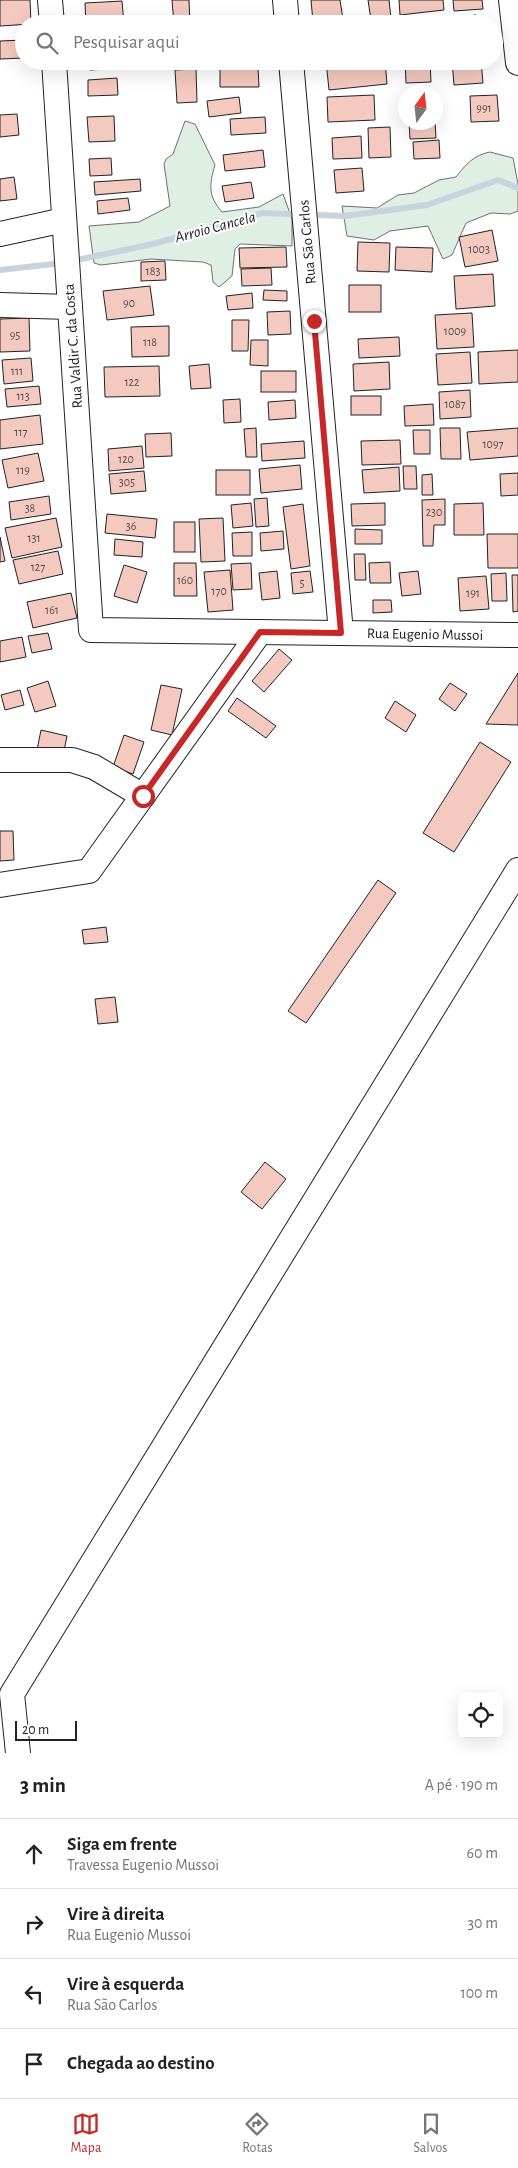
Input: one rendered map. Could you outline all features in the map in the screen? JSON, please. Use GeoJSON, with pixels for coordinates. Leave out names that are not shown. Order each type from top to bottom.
{"type":"FeatureCollection","features":[{"type":"Feature","properties":{"kind":"street"},"geometry":{"type":"LineString","coordinates":[[50,0],[51,15]]}},
{"type":"Feature","properties":{"kind":"street"},"geometry":{"type":"LineString","coordinates":[[285,0],[286,15]]}},
{"type":"Feature","properties":{"kind":"street"},"geometry":{"type":"LineString","coordinates":[[512,0],[518,63]]}},
{"type":"Feature","properties":{"kind":"street","name":"Rua Valdir C. da Costa"},"geometry":{"type":"LineString","coordinates":[[55,70],[91,630]]}},
{"type":"Feature","properties":{"kind":"street","name":"Rua São Carlos"},"geometry":{"type":"LineString","coordinates":[[292,70],[341,633]]}},
{"type":"Feature","properties":{"kind":"street"},"geometry":{"type":"LineString","coordinates":[[0,234],[65,229]]}},
{"type":"Feature","properties":{"kind":"street"},"geometry":{"type":"LineString","coordinates":[[0,305],[70,307]]}},
{"type":"Feature","properties":{"kind":"street","name":"Rua Eugenio Mussoi"},"geometry":{"type":"LineString","coordinates":[[91,630],[518,634]]}},
{"type":"Feature","properties":{"kind":"street"},"geometry":{"type":"LineString","coordinates":[[0,884],[89,871],[260,632]]}},
{"type":"Feature","properties":{"kind":"street"},"geometry":{"type":"LineString","coordinates":[[0,760],[72,760],[94,767],[143,796]]}},
{"type":"Feature","properties":{"kind":"street"},"geometry":{"type":"LineString","coordinates":[[18,1753],[12,1694],[518,870]]}},
{"type":"Feature","properties":{"kind":"green space"},"geometry":{"type":"Polygon","coordinates":[[[185,121],[195,124],[215,165],[211,190],[214,201],[222,212],[259,207],[283,194],[292,219],[292,246],[240,244],[235,249],[232,276],[219,287],[213,282],[211,265],[203,262],[151,259],[101,265],[94,263],[89,226],[139,222],[170,206],[164,164],[166,159],[173,154],[185,121]]]}},
{"type":"Feature","properties":{"kind":"green space"},"geometry":{"type":"Polygon","coordinates":[[[490,152],[513,158],[518,184],[518,211],[510,214],[491,213],[466,223],[452,255],[443,259],[428,226],[390,231],[374,240],[347,236],[342,206],[377,208],[398,195],[414,193],[439,180],[456,177],[463,168],[479,155],[490,152]]]}},
{"type":"Feature","properties":{"kind":"building"},"geometry":{"type":"Polygon","coordinates":[[[0,0],[30,0],[31,15],[15,15],[15,25],[0,26],[0,0]]]}},
{"type":"Feature","properties":{"kind":"building"},"geometry":{"type":"Polygon","coordinates":[[[172,0],[189,0],[190,15],[173,15],[172,0]]]}},
{"type":"Feature","properties":{"kind":"building"},"geometry":{"type":"Polygon","coordinates":[[[311,0],[340,0],[342,15],[312,15],[311,0]]]}},
{"type":"Feature","properties":{"kind":"building"},"geometry":{"type":"Polygon","coordinates":[[[368,0],[389,0],[391,15],[370,15],[368,0]]]}},
{"type":"Feature","properties":{"kind":"building"},"geometry":{"type":"Polygon","coordinates":[[[399,0],[443,0],[444,10],[400,15],[399,0]]]}},
{"type":"Feature","properties":{"kind":"building"},"geometry":{"type":"Polygon","coordinates":[[[453,0],[482,0],[483,9],[454,11],[453,0]]]}},
{"type":"Feature","properties":{"kind":"building"},"geometry":{"type":"Polygon","coordinates":[[[122,1],[123,15],[86,15],[85,3],[122,1]]]}},
{"type":"Feature","properties":{"kind":"building"},"geometry":{"type":"Polygon","coordinates":[[[15,40],[15,58],[0,59],[0,41],[15,40]]]}},
{"type":"Feature","properties":{"kind":"building"},"geometry":{"type":"Polygon","coordinates":[[[175,70],[196,70],[197,102],[177,103],[175,70]]]}},
{"type":"Feature","properties":{"kind":"building"},"geometry":{"type":"Polygon","coordinates":[[[220,70],[258,70],[259,87],[220,87],[220,70]]]}},
{"type":"Feature","properties":{"kind":"building"},"geometry":{"type":"Polygon","coordinates":[[[327,70],[386,70],[387,84],[329,90],[327,70]]]}},
{"type":"Feature","properties":{"kind":"building"},"geometry":{"type":"Polygon","coordinates":[[[405,70],[430,70],[431,82],[406,83],[405,70]]]}},
{"type":"Feature","properties":{"kind":"building"},"geometry":{"type":"Polygon","coordinates":[[[453,70],[482,70],[483,83],[454,85],[453,70]]]}},
{"type":"Feature","properties":{"kind":"building"},"geometry":{"type":"Polygon","coordinates":[[[117,78],[118,95],[88,96],[88,80],[117,78]]]}},
{"type":"Feature","properties":{"kind":"building"},"geometry":{"type":"Polygon","coordinates":[[[374,95],[375,120],[328,122],[327,97],[374,95]]]}},
{"type":"Feature","properties":{"kind":"building"},"geometry":{"type":"Polygon","coordinates":[[[497,95],[499,121],[471,122],[470,96],[497,95]]]}},
{"type":"Feature","properties":{"kind":"building"},"geometry":{"type":"Polygon","coordinates":[[[239,97],[241,113],[209,117],[207,101],[239,97]]]}},
{"type":"Feature","properties":{"kind":"building"},"geometry":{"type":"Polygon","coordinates":[[[17,114],[19,135],[0,137],[0,115],[17,114]]]}},
{"type":"Feature","properties":{"kind":"building"},"geometry":{"type":"Polygon","coordinates":[[[114,116],[115,141],[89,142],[87,117],[114,116]]]}},
{"type":"Feature","properties":{"kind":"building"},"geometry":{"type":"Polygon","coordinates":[[[265,117],[266,133],[231,135],[230,119],[265,117]]]}},
{"type":"Feature","properties":{"kind":"building"},"geometry":{"type":"Polygon","coordinates":[[[390,127],[391,157],[369,158],[368,128],[390,127]]]}},
{"type":"Feature","properties":{"kind":"building"},"geometry":{"type":"Polygon","coordinates":[[[409,130],[436,130],[436,138],[410,139],[409,130]]]}},
{"type":"Feature","properties":{"kind":"building"},"geometry":{"type":"Polygon","coordinates":[[[361,136],[362,158],[333,159],[332,138],[361,136]]]}},
{"type":"Feature","properties":{"kind":"building"},"geometry":{"type":"Polygon","coordinates":[[[439,140],[440,158],[414,159],[413,142],[439,140]]]}},
{"type":"Feature","properties":{"kind":"building"},"geometry":{"type":"Polygon","coordinates":[[[263,150],[265,167],[225,171],[223,155],[263,150]]]}},
{"type":"Feature","properties":{"kind":"building"},"geometry":{"type":"Polygon","coordinates":[[[111,158],[112,175],[90,176],[89,159],[111,158]]]}},
{"type":"Feature","properties":{"kind":"building"},"geometry":{"type":"Polygon","coordinates":[[[362,168],[364,191],[336,193],[334,170],[362,168]]]}},
{"type":"Feature","properties":{"kind":"building"},"geometry":{"type":"Polygon","coordinates":[[[14,177],[17,199],[0,201],[0,179],[14,177]]]}},
{"type":"Feature","properties":{"kind":"building"},"geometry":{"type":"Polygon","coordinates":[[[140,179],[141,191],[95,195],[94,182],[140,179]]]}},
{"type":"Feature","properties":{"kind":"building"},"geometry":{"type":"Polygon","coordinates":[[[251,182],[254,198],[225,202],[222,186],[251,182]]]}},
{"type":"Feature","properties":{"kind":"building"},"geometry":{"type":"Polygon","coordinates":[[[128,198],[130,210],[98,214],[97,201],[128,198]]]}},
{"type":"Feature","properties":{"kind":"building"},"geometry":{"type":"Polygon","coordinates":[[[492,230],[498,261],[465,267],[459,237],[492,230]]]}},
{"type":"Feature","properties":{"kind":"building"},"geometry":{"type":"Polygon","coordinates":[[[358,242],[390,243],[389,272],[357,271],[358,242]]]}},
{"type":"Feature","properties":{"kind":"building"},"geometry":{"type":"Polygon","coordinates":[[[286,247],[287,267],[240,268],[239,248],[286,247]]]}},
{"type":"Feature","properties":{"kind":"building"},"geometry":{"type":"Polygon","coordinates":[[[396,247],[433,248],[432,272],[395,270],[396,247]]]}},
{"type":"Feature","properties":{"kind":"building"},"geometry":{"type":"Polygon","coordinates":[[[165,261],[166,280],[141,281],[141,262],[165,261]]]}},
{"type":"Feature","properties":{"kind":"building"},"geometry":{"type":"Polygon","coordinates":[[[271,268],[272,285],[242,286],[241,269],[271,268]]]}},
{"type":"Feature","properties":{"kind":"building"},"geometry":{"type":"Polygon","coordinates":[[[493,274],[495,306],[456,309],[454,276],[493,274]]]}},
{"type":"Feature","properties":{"kind":"building"},"geometry":{"type":"Polygon","coordinates":[[[349,285],[381,285],[381,312],[349,312],[349,285]]]}},
{"type":"Feature","properties":{"kind":"building"},"geometry":{"type":"Polygon","coordinates":[[[150,286],[154,315],[107,320],[103,291],[150,286]]]}},
{"type":"Feature","properties":{"kind":"building"},"geometry":{"type":"Polygon","coordinates":[[[264,290],[287,291],[287,301],[263,300],[264,290]]]}},
{"type":"Feature","properties":{"kind":"building"},"geometry":{"type":"Polygon","coordinates":[[[252,293],[253,308],[228,310],[226,296],[252,293]]]}},
{"type":"Feature","properties":{"kind":"building"},"geometry":{"type":"Polygon","coordinates":[[[290,311],[291,334],[268,335],[267,312],[290,311]]]}},
{"type":"Feature","properties":{"kind":"building"},"geometry":{"type":"Polygon","coordinates":[[[472,313],[474,347],[437,349],[435,315],[472,313]]]}},
{"type":"Feature","properties":{"kind":"building"},"geometry":{"type":"Polygon","coordinates":[[[29,318],[30,351],[0,352],[0,319],[29,318]]]}},
{"type":"Feature","properties":{"kind":"building"},"geometry":{"type":"Polygon","coordinates":[[[232,320],[249,320],[248,351],[232,351],[232,320]]]}},
{"type":"Feature","properties":{"kind":"building"},"geometry":{"type":"Polygon","coordinates":[[[169,326],[169,356],[132,357],[131,327],[169,326]]]}},
{"type":"Feature","properties":{"kind":"building"},"geometry":{"type":"Polygon","coordinates":[[[399,337],[400,356],[359,358],[358,339],[399,337]]]}},
{"type":"Feature","properties":{"kind":"building"},"geometry":{"type":"Polygon","coordinates":[[[251,340],[268,340],[268,366],[250,365],[251,340]]]}},
{"type":"Feature","properties":{"kind":"building"},"geometry":{"type":"Polygon","coordinates":[[[518,350],[518,382],[479,384],[478,352],[518,350]]]}},
{"type":"Feature","properties":{"kind":"building"},"geometry":{"type":"Polygon","coordinates":[[[470,352],[472,383],[438,385],[436,354],[470,352]]]}},
{"type":"Feature","properties":{"kind":"building"},"geometry":{"type":"Polygon","coordinates":[[[31,358],[33,381],[4,384],[2,360],[31,358]]]}},
{"type":"Feature","properties":{"kind":"building"},"geometry":{"type":"Polygon","coordinates":[[[389,362],[390,389],[354,391],[353,364],[389,362]]]}},
{"type":"Feature","properties":{"kind":"building"},"geometry":{"type":"Polygon","coordinates":[[[209,364],[211,388],[191,389],[189,366],[209,364]]]}},
{"type":"Feature","properties":{"kind":"building"},"geometry":{"type":"Polygon","coordinates":[[[159,366],[160,396],[105,397],[104,367],[159,366]]]}},
{"type":"Feature","properties":{"kind":"building"},"geometry":{"type":"Polygon","coordinates":[[[261,371],[296,371],[296,392],[261,392],[261,371]]]}},
{"type":"Feature","properties":{"kind":"building"},"geometry":{"type":"Polygon","coordinates":[[[39,386],[41,404],[7,407],[5,389],[39,386]]]}},
{"type":"Feature","properties":{"kind":"building"},"geometry":{"type":"Polygon","coordinates":[[[470,390],[471,417],[440,419],[439,392],[470,390]]]}},
{"type":"Feature","properties":{"kind":"building"},"geometry":{"type":"Polygon","coordinates":[[[351,396],[381,396],[381,415],[351,415],[351,396]]]}},
{"type":"Feature","properties":{"kind":"building"},"geometry":{"type":"Polygon","coordinates":[[[240,399],[241,422],[224,423],[223,400],[240,399]]]}},
{"type":"Feature","properties":{"kind":"building"},"geometry":{"type":"Polygon","coordinates":[[[295,400],[296,418],[269,420],[268,402],[295,400]]]}},
{"type":"Feature","properties":{"kind":"building"},"geometry":{"type":"Polygon","coordinates":[[[433,404],[434,425],[405,426],[404,406],[433,404]]]}},
{"type":"Feature","properties":{"kind":"building"},"geometry":{"type":"Polygon","coordinates":[[[40,415],[43,444],[0,449],[0,420],[40,415]]]}},
{"type":"Feature","properties":{"kind":"building"},"geometry":{"type":"Polygon","coordinates":[[[256,428],[257,457],[246,457],[244,429],[256,428]]]}},
{"type":"Feature","properties":{"kind":"building"},"geometry":{"type":"Polygon","coordinates":[[[440,428],[460,428],[461,459],[441,459],[440,428]]]}},
{"type":"Feature","properties":{"kind":"building"},"geometry":{"type":"Polygon","coordinates":[[[518,428],[518,456],[470,460],[467,432],[518,428]]]}},
{"type":"Feature","properties":{"kind":"building"},"geometry":{"type":"Polygon","coordinates":[[[413,430],[430,430],[430,454],[414,454],[413,430]]]}},
{"type":"Feature","properties":{"kind":"building"},"geometry":{"type":"Polygon","coordinates":[[[171,433],[172,456],[146,457],[145,434],[171,433]]]}},
{"type":"Feature","properties":{"kind":"building"},"geometry":{"type":"Polygon","coordinates":[[[400,440],[401,464],[362,465],[361,441],[400,440]]]}},
{"type":"Feature","properties":{"kind":"building"},"geometry":{"type":"Polygon","coordinates":[[[304,441],[305,458],[262,461],[261,444],[304,441]]]}},
{"type":"Feature","properties":{"kind":"building"},"geometry":{"type":"Polygon","coordinates":[[[142,446],[144,468],[109,471],[108,449],[142,446]]]}},
{"type":"Feature","properties":{"kind":"building"},"geometry":{"type":"Polygon","coordinates":[[[38,453],[44,481],[8,488],[2,460],[38,453]]]}},
{"type":"Feature","properties":{"kind":"building"},"geometry":{"type":"Polygon","coordinates":[[[300,465],[302,489],[261,493],[259,469],[300,465]]]}},
{"type":"Feature","properties":{"kind":"building"},"geometry":{"type":"Polygon","coordinates":[[[403,466],[416,466],[417,489],[404,489],[403,466]]]}},
{"type":"Feature","properties":{"kind":"building"},"geometry":{"type":"Polygon","coordinates":[[[399,467],[400,491],[364,493],[362,470],[399,467]]]}},
{"type":"Feature","properties":{"kind":"building"},"geometry":{"type":"Polygon","coordinates":[[[216,470],[250,470],[250,495],[216,495],[216,470]]]}},
{"type":"Feature","properties":{"kind":"building"},"geometry":{"type":"Polygon","coordinates":[[[144,471],[146,491],[111,494],[109,474],[144,471]]]}},
{"type":"Feature","properties":{"kind":"building"},"geometry":{"type":"Polygon","coordinates":[[[518,473],[518,495],[501,496],[500,474],[518,473]]]}},
{"type":"Feature","properties":{"kind":"building"},"geometry":{"type":"Polygon","coordinates":[[[432,474],[433,495],[422,495],[422,475],[432,474]]]}},
{"type":"Feature","properties":{"kind":"building"},"geometry":{"type":"Polygon","coordinates":[[[49,496],[51,514],[11,520],[9,502],[49,496]]]}},
{"type":"Feature","properties":{"kind":"building"},"geometry":{"type":"Polygon","coordinates":[[[267,498],[269,526],[256,527],[254,499],[267,498]]]}},
{"type":"Feature","properties":{"kind":"building"},"geometry":{"type":"Polygon","coordinates":[[[445,499],[445,525],[434,525],[433,546],[423,546],[422,500],[445,499]]]}},
{"type":"Feature","properties":{"kind":"building"},"geometry":{"type":"Polygon","coordinates":[[[251,503],[253,526],[233,528],[231,505],[251,503]]]}},
{"type":"Feature","properties":{"kind":"building"},"geometry":{"type":"Polygon","coordinates":[[[385,503],[385,525],[352,526],[351,504],[385,503]]]}},
{"type":"Feature","properties":{"kind":"building"},"geometry":{"type":"Polygon","coordinates":[[[483,503],[484,535],[454,535],[454,504],[483,503]]]}},
{"type":"Feature","properties":{"kind":"building"},"geometry":{"type":"Polygon","coordinates":[[[303,504],[310,566],[291,569],[283,507],[303,504]]]}},
{"type":"Feature","properties":{"kind":"building"},"geometry":{"type":"Polygon","coordinates":[[[107,514],[157,519],[155,538],[105,533],[107,514]]]}},
{"type":"Feature","properties":{"kind":"building"},"geometry":{"type":"Polygon","coordinates":[[[56,518],[62,547],[12,558],[5,528],[56,518]]]}},
{"type":"Feature","properties":{"kind":"building"},"geometry":{"type":"Polygon","coordinates":[[[223,518],[225,561],[201,562],[199,519],[223,518]]]}},
{"type":"Feature","properties":{"kind":"building"},"geometry":{"type":"Polygon","coordinates":[[[174,522],[195,522],[195,552],[174,552],[174,522]]]}},
{"type":"Feature","properties":{"kind":"building"},"geometry":{"type":"Polygon","coordinates":[[[355,529],[382,530],[382,544],[355,544],[355,529]]]}},
{"type":"Feature","properties":{"kind":"building"},"geometry":{"type":"Polygon","coordinates":[[[283,531],[284,549],[261,551],[260,533],[283,531]]]}},
{"type":"Feature","properties":{"kind":"building"},"geometry":{"type":"Polygon","coordinates":[[[252,532],[252,556],[233,556],[232,533],[252,532]]]}},
{"type":"Feature","properties":{"kind":"building"},"geometry":{"type":"Polygon","coordinates":[[[487,534],[518,534],[518,568],[488,568],[487,534]]]}},
{"type":"Feature","properties":{"kind":"building"},"geometry":{"type":"Polygon","coordinates":[[[0,537],[5,561],[0,562],[0,537]]]}},
{"type":"Feature","properties":{"kind":"building"},"geometry":{"type":"Polygon","coordinates":[[[115,539],[143,542],[142,557],[114,555],[115,539]]]}},
{"type":"Feature","properties":{"kind":"building"},"geometry":{"type":"Polygon","coordinates":[[[58,551],[63,574],[19,584],[13,560],[58,551]]]}},
{"type":"Feature","properties":{"kind":"building"},"geometry":{"type":"Polygon","coordinates":[[[354,554],[365,554],[366,580],[355,580],[354,554]]]}},
{"type":"Feature","properties":{"kind":"building"},"geometry":{"type":"Polygon","coordinates":[[[390,562],[391,583],[370,583],[369,563],[390,562]]]}},
{"type":"Feature","properties":{"kind":"building"},"geometry":{"type":"Polygon","coordinates":[[[174,563],[196,563],[197,596],[174,596],[174,563]]]}},
{"type":"Feature","properties":{"kind":"building"},"geometry":{"type":"Polygon","coordinates":[[[251,563],[252,589],[233,590],[231,564],[251,563]]]}},
{"type":"Feature","properties":{"kind":"building"},"geometry":{"type":"Polygon","coordinates":[[[124,565],[147,572],[137,603],[114,596],[124,565]]]}},
{"type":"Feature","properties":{"kind":"building"},"geometry":{"type":"Polygon","coordinates":[[[230,570],[233,610],[208,612],[204,572],[230,570]]]}},
{"type":"Feature","properties":{"kind":"building"},"geometry":{"type":"Polygon","coordinates":[[[277,571],[280,598],[262,600],[259,573],[277,571]]]}},
{"type":"Feature","properties":{"kind":"building"},"geometry":{"type":"Polygon","coordinates":[[[310,571],[313,592],[293,594],[291,573],[310,571]]]}},
{"type":"Feature","properties":{"kind":"building"},"geometry":{"type":"Polygon","coordinates":[[[418,571],[421,594],[402,596],[399,573],[418,571]]]}},
{"type":"Feature","properties":{"kind":"building"},"geometry":{"type":"Polygon","coordinates":[[[506,573],[507,601],[492,601],[491,574],[506,573]]]}},
{"type":"Feature","properties":{"kind":"building"},"geometry":{"type":"Polygon","coordinates":[[[512,575],[518,575],[518,611],[513,612],[512,575]]]}},
{"type":"Feature","properties":{"kind":"building"},"geometry":{"type":"Polygon","coordinates":[[[486,576],[489,609],[460,611],[458,578],[486,576]]]}},
{"type":"Feature","properties":{"kind":"building"},"geometry":{"type":"Polygon","coordinates":[[[71,593],[77,618],[33,628],[27,602],[71,593]]]}},
{"type":"Feature","properties":{"kind":"building"},"geometry":{"type":"Polygon","coordinates":[[[373,600],[391,600],[392,612],[373,613],[373,600]]]}},
{"type":"Feature","properties":{"kind":"building"},"geometry":{"type":"Polygon","coordinates":[[[48,633],[52,649],[32,653],[28,636],[48,633]]]}},
{"type":"Feature","properties":{"kind":"building"},"geometry":{"type":"Polygon","coordinates":[[[22,637],[26,657],[0,662],[0,641],[22,637]]]}},
{"type":"Feature","properties":{"kind":"building"},"geometry":{"type":"Polygon","coordinates":[[[279,649],[292,660],[264,692],[252,681],[279,649]]]}},
{"type":"Feature","properties":{"kind":"building"},"geometry":{"type":"Polygon","coordinates":[[[518,673],[518,725],[486,724],[518,673]]]}},
{"type":"Feature","properties":{"kind":"building"},"geometry":{"type":"Polygon","coordinates":[[[48,681],[56,706],[35,712],[27,688],[48,681]]]}},
{"type":"Feature","properties":{"kind":"building"},"geometry":{"type":"Polygon","coordinates":[[[450,683],[467,694],[455,711],[439,699],[450,683]]]}},
{"type":"Feature","properties":{"kind":"building"},"geometry":{"type":"Polygon","coordinates":[[[161,685],[182,689],[172,735],[151,730],[161,685]]]}},
{"type":"Feature","properties":{"kind":"building"},"geometry":{"type":"Polygon","coordinates":[[[20,690],[24,705],[5,710],[1,695],[20,690]]]}},
{"type":"Feature","properties":{"kind":"building"},"geometry":{"type":"Polygon","coordinates":[[[237,698],[276,726],[266,738],[228,711],[237,698]]]}},
{"type":"Feature","properties":{"kind":"building"},"geometry":{"type":"Polygon","coordinates":[[[395,701],[416,715],[406,732],[385,718],[395,701]]]}},
{"type":"Feature","properties":{"kind":"building"},"geometry":{"type":"Polygon","coordinates":[[[41,730],[67,736],[63,756],[37,750],[41,730]]]}},
{"type":"Feature","properties":{"kind":"building"},"geometry":{"type":"Polygon","coordinates":[[[124,735],[144,742],[133,774],[113,767],[124,735]]]}},
{"type":"Feature","properties":{"kind":"building"},"geometry":{"type":"Polygon","coordinates":[[[480,742],[511,762],[454,852],[423,833],[480,742]]]}},
{"type":"Feature","properties":{"kind":"building"},"geometry":{"type":"Polygon","coordinates":[[[0,831],[13,831],[14,860],[0,861],[0,831]]]}},
{"type":"Feature","properties":{"kind":"building"},"geometry":{"type":"Polygon","coordinates":[[[378,880],[396,893],[306,1023],[288,1011],[378,880]]]}},
{"type":"Feature","properties":{"kind":"building"},"geometry":{"type":"Polygon","coordinates":[[[106,927],[108,942],[84,944],[82,930],[106,927]]]}},
{"type":"Feature","properties":{"kind":"building"},"geometry":{"type":"Polygon","coordinates":[[[115,997],[118,1022],[98,1024],[95,999],[115,997]]]}},
{"type":"Feature","properties":{"kind":"building"},"geometry":{"type":"Polygon","coordinates":[[[265,1162],[286,1179],[262,1209],[241,1192],[265,1162]]]}},
{"type":"Feature","properties":{"kind":"waterway","name":"Arroio Cancela"},"geometry":{"type":"LineString","coordinates":[[72,261],[153,244],[262,213],[345,216],[427,205],[498,180],[518,188]]}},
{"type":"Feature","properties":{"kind":"waterway","name":"Arroio Cancela"},"geometry":{"type":"LineString","coordinates":[[0,270],[62,263]]}},
{"type":"Feature","properties":{"kind":"route"},"geometry":{"type":"LineString","coordinates":[[143,796],[260,632],[341,633],[314,321]]}}]}
